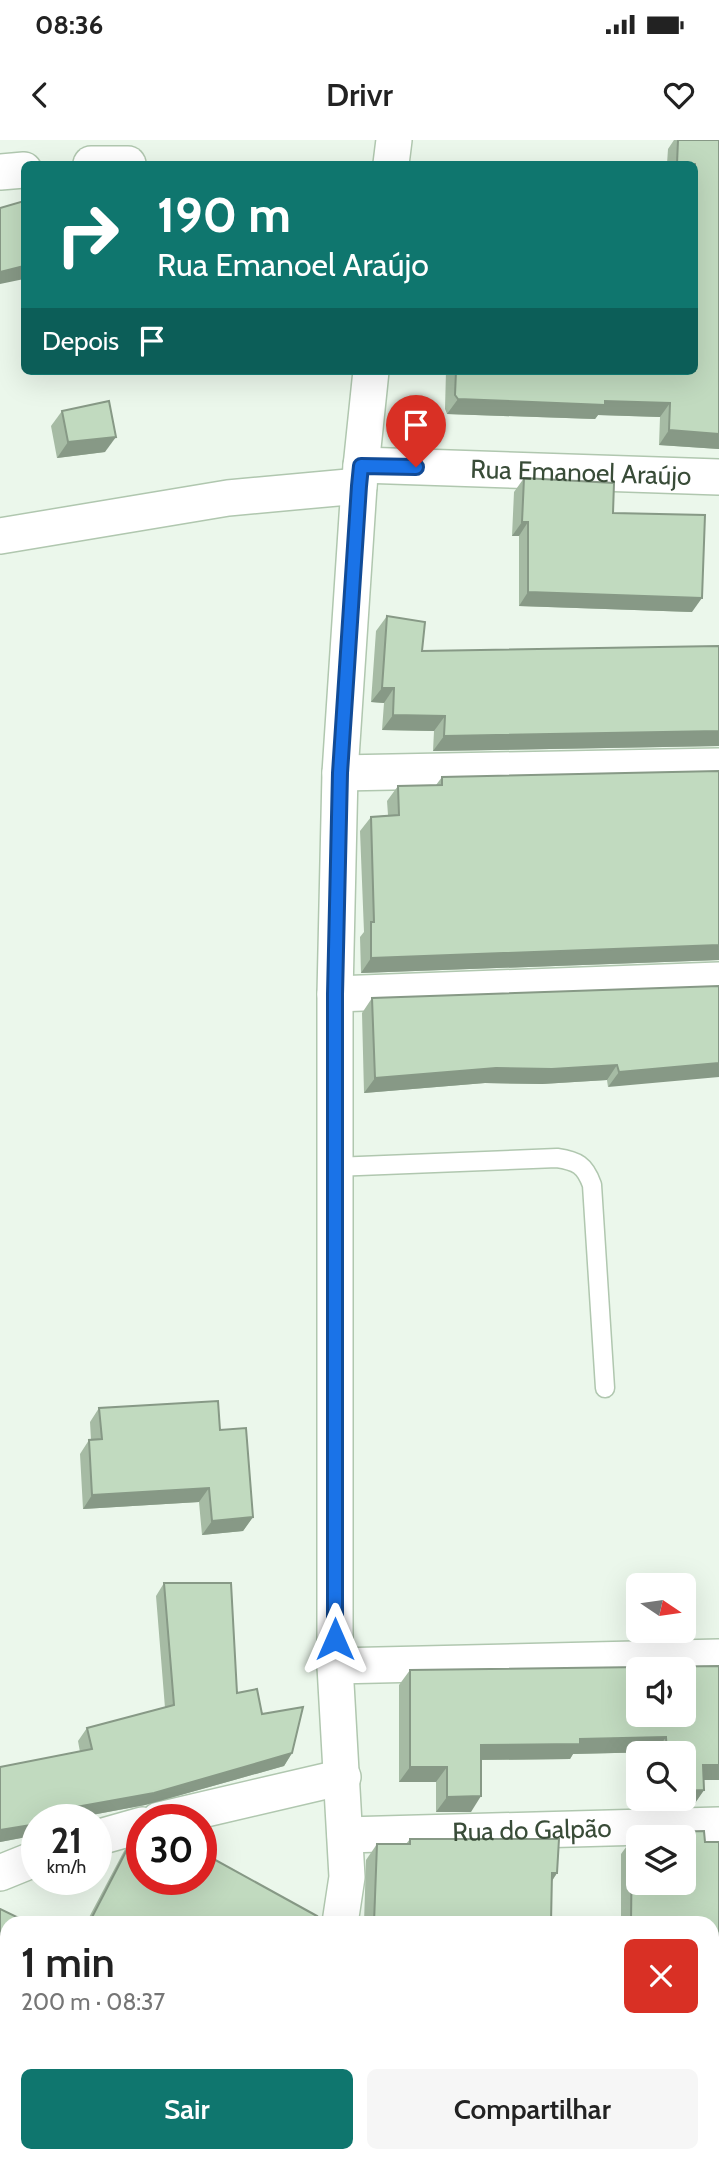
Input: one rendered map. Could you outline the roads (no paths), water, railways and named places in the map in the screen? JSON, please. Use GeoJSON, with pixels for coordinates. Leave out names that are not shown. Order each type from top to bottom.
{"type":"FeatureCollection","features":[{"type":"Feature","properties":{"kind":"street"},"geometry":{"type":"LineString","coordinates":[[391,161],[394,140]]}},
{"type":"Feature","properties":{"kind":"street"},"geometry":{"type":"LineString","coordinates":[[0,172],[21,170]]}},
{"type":"Feature","properties":{"kind":"street"},"geometry":{"type":"LineString","coordinates":[[341,1916],[347,1878],[335,1666],[335,994],[340,773],[360,476],[371,375]]}},
{"type":"Feature","properties":{"kind":"street","name":"Rua Emanoel Araújo"},"geometry":{"type":"LineString","coordinates":[[0,536],[360,476],[719,477]]}},
{"type":"Feature","properties":{"kind":"street"},"geometry":{"type":"LineString","coordinates":[[340,773],[719,766]]}},
{"type":"Feature","properties":{"kind":"street"},"geometry":{"type":"LineString","coordinates":[[335,994],[719,980]]}},
{"type":"Feature","properties":{"kind":"street"},"geometry":{"type":"LineString","coordinates":[[335,1666],[719,1657]]}},
{"type":"Feature","properties":{"kind":"street"},"geometry":{"type":"LineString","coordinates":[[217,1806],[343,1777]]}},
{"type":"Feature","properties":{"kind":"street","name":"Rua do Galpão"},"geometry":{"type":"LineString","coordinates":[[345,1835],[719,1825]]}},
{"type":"Feature","properties":{"kind":"street"},"geometry":{"type":"LineString","coordinates":[[0,1873],[21,1864]]}},
{"type":"Feature","properties":{"kind":"lane"},"geometry":{"type":"LineString","coordinates":[[334,1167],[557,1158],[577,1161],[587,1171],[592,1185],[605,1388]]}}]}
